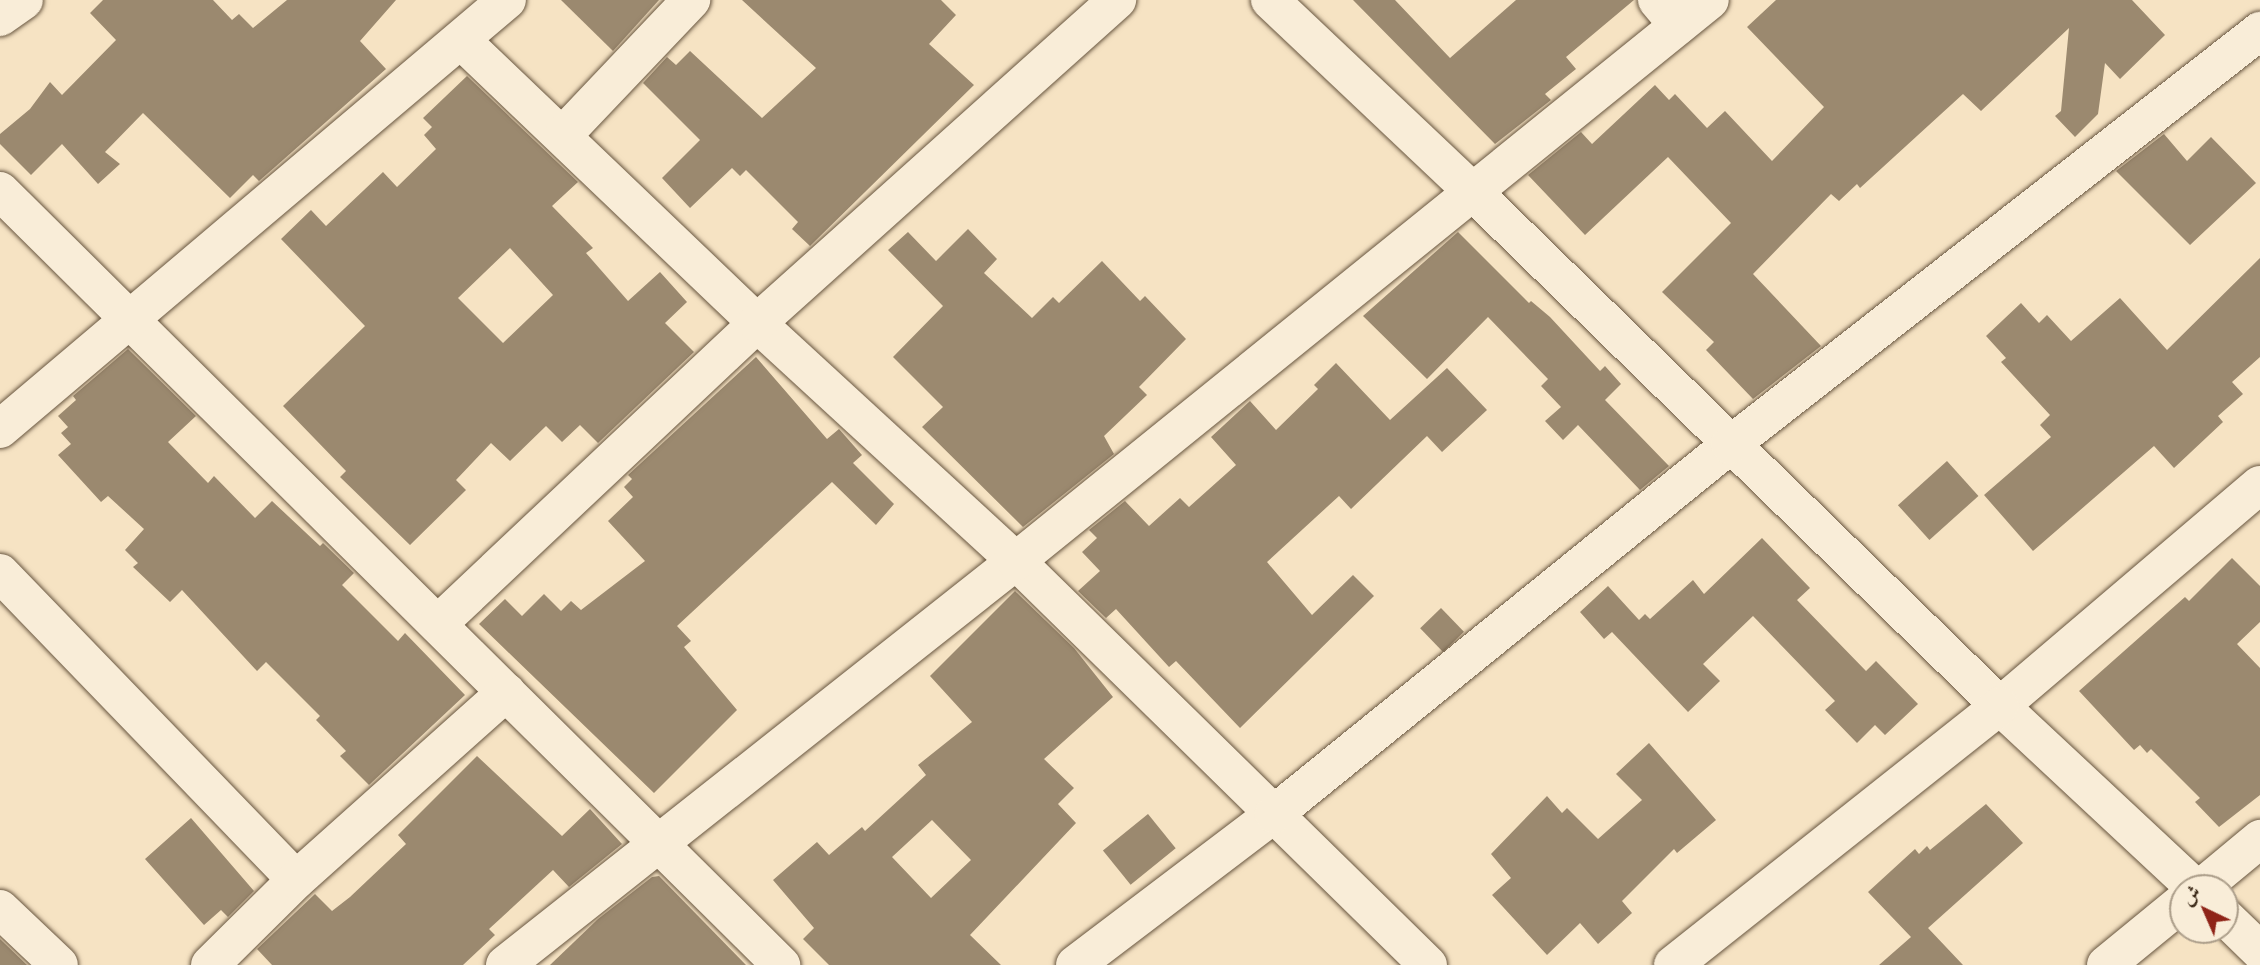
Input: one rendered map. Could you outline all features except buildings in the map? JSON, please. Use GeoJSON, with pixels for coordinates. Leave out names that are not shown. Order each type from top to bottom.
{"type":"FeatureCollection","features":[{"type":"Feature","properties":{"kind":"street"},"geometry":{"type":"LineString","coordinates":[[0,18],[24,0]]}},
{"type":"Feature","properties":{"kind":"street"},"geometry":{"type":"LineString","coordinates":[[0,429],[131,322],[463,41],[507,0]]}},
{"type":"Feature","properties":{"kind":"street"},"geometry":{"type":"LineString","coordinates":[[564,134],[691,0]]}},
{"type":"Feature","properties":{"kind":"street"},"geometry":{"type":"LineString","coordinates":[[438,624],[757,323],[1117,0]]}},
{"type":"Feature","properties":{"kind":"street"},"geometry":{"type":"LineString","coordinates":[[1270,0],[1473,192],[2000,706],[2180,874]]}},
{"type":"Feature","properties":{"kind":"street"},"geometry":{"type":"LineString","coordinates":[[505,965],[657,841],[1016,561],[1473,192],[1668,12],[1710,0]]}},
{"type":"Feature","properties":{"kind":"street"},"geometry":{"type":"LineString","coordinates":[[1075,965],[1274,814],[1730,444],[2260,31]]}},
{"type":"Feature","properties":{"kind":"street"},"geometry":{"type":"LineString","coordinates":[[463,41],[564,134],[757,323],[1016,561],[1428,965]]}},
{"type":"Feature","properties":{"kind":"street"},"geometry":{"type":"LineString","coordinates":[[0,191],[781,965]]}},
{"type":"Feature","properties":{"kind":"street"},"geometry":{"type":"LineString","coordinates":[[1673,965],[2000,706],[2260,485]]}},
{"type":"Feature","properties":{"kind":"street"},"geometry":{"type":"LineString","coordinates":[[0,573],[296,880]]}},
{"type":"Feature","properties":{"kind":"street"},"geometry":{"type":"LineString","coordinates":[[210,965],[296,880],[506,692]]}},
{"type":"Feature","properties":{"kind":"street"},"geometry":{"type":"LineString","coordinates":[[2218,874],[2260,839]]}},
{"type":"Feature","properties":{"kind":"street"},"geometry":{"type":"LineString","coordinates":[[0,909],[59,965]]}},
{"type":"Feature","properties":{"kind":"street"},"geometry":{"type":"LineString","coordinates":[[2106,965],[2169,913]]}},
{"type":"Feature","properties":{"kind":"street"},"geometry":{"type":"LineString","coordinates":[[2239,931],[2260,951]]}}]}
